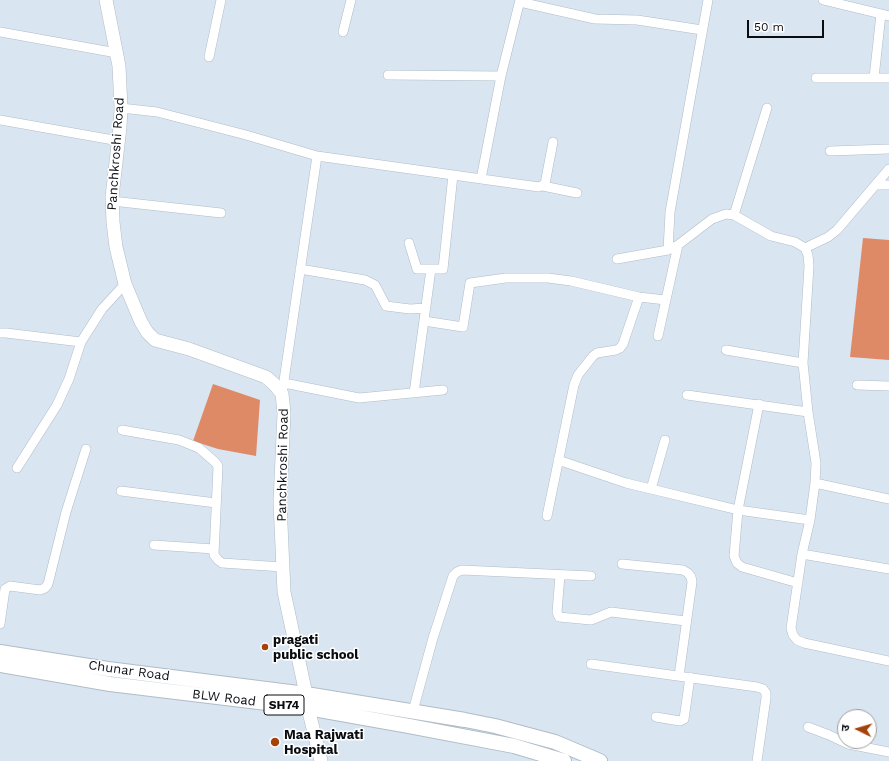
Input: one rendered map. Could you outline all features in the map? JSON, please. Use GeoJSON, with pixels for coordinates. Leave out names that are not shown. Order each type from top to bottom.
{"type":"FeatureCollection","features":[{"type":"Feature","properties":{"kind":"main road","name":"Chunar Road"},"geometry":{"type":"LineString","coordinates":[[0,652],[108,669],[306,694]]}},
{"type":"Feature","properties":{"kind":"main road","name":"BLW Road"},"geometry":{"type":"LineString","coordinates":[[0,665],[110,684],[308,708],[506,744],[564,761]]}},
{"type":"Feature","properties":{"kind":"main road","name":"SH74"},"geometry":{"type":"LineString","coordinates":[[306,694],[488,724],[555,742],[600,761]]}},
{"type":"Feature","properties":{"kind":"street","name":"Panchkroshi Road"},"geometry":{"type":"LineString","coordinates":[[106,0],[119,66],[121,108],[112,201],[113,222],[116,247],[125,284],[141,322],[147,332],[155,340],[189,349],[266,377],[283,389],[284,413],[280,502],[284,592],[308,708],[321,761]]}},
{"type":"Feature","properties":{"kind":"street"},"geometry":{"type":"LineString","coordinates":[[209,57],[221,0]]}},
{"type":"Feature","properties":{"kind":"street"},"geometry":{"type":"LineString","coordinates":[[343,32],[351,0]]}},
{"type":"Feature","properties":{"kind":"street"},"geometry":{"type":"LineString","coordinates":[[668,250],[670,212],[708,0]]}},
{"type":"Feature","properties":{"kind":"street"},"geometry":{"type":"LineString","coordinates":[[823,0],[885,15],[874,78]]}},
{"type":"Feature","properties":{"kind":"street"},"geometry":{"type":"LineString","coordinates":[[481,179],[501,76],[520,1],[594,19],[637,20],[702,30]]}},
{"type":"Feature","properties":{"kind":"street"},"geometry":{"type":"LineString","coordinates":[[0,32],[117,53]]}},
{"type":"Feature","properties":{"kind":"street"},"geometry":{"type":"LineString","coordinates":[[388,75],[501,76]]}},
{"type":"Feature","properties":{"kind":"street"},"geometry":{"type":"LineString","coordinates":[[816,78],[889,78]]}},
{"type":"Feature","properties":{"kind":"street"},"geometry":{"type":"LineString","coordinates":[[121,108],[157,112],[246,135],[317,156],[539,187],[543,186],[576,193]]}},
{"type":"Feature","properties":{"kind":"street"},"geometry":{"type":"LineString","coordinates":[[734,215],[767,108]]}},
{"type":"Feature","properties":{"kind":"street"},"geometry":{"type":"LineString","coordinates":[[0,120],[119,141]]}},
{"type":"Feature","properties":{"kind":"street"},"geometry":{"type":"LineString","coordinates":[[543,186],[546,184],[553,142]]}},
{"type":"Feature","properties":{"kind":"street"},"geometry":{"type":"LineString","coordinates":[[830,151],[889,149]]}},
{"type":"Feature","properties":{"kind":"street"},"geometry":{"type":"LineString","coordinates":[[317,156],[283,389],[359,398],[443,390]]}},
{"type":"Feature","properties":{"kind":"street"},"geometry":{"type":"LineString","coordinates":[[805,248],[828,237],[838,230],[889,169]]}},
{"type":"Feature","properties":{"kind":"street"},"geometry":{"type":"LineString","coordinates":[[409,243],[417,269],[443,269],[453,175]]}},
{"type":"Feature","properties":{"kind":"street"},"geometry":{"type":"LineString","coordinates":[[877,185],[889,185]]}},
{"type":"Feature","properties":{"kind":"street"},"geometry":{"type":"LineString","coordinates":[[112,201],[221,213]]}},
{"type":"Feature","properties":{"kind":"street"},"geometry":{"type":"LineString","coordinates":[[616,259],[668,250],[678,245],[712,219],[726,214],[734,215],[771,236],[795,242],[805,248],[808,255],[809,266],[803,363],[808,412],[816,463],[810,520],[802,554],[791,628],[793,635],[797,640],[804,643],[889,661]]}},
{"type":"Feature","properties":{"kind":"street"},"geometry":{"type":"LineString","coordinates":[[658,336],[678,245]]}},
{"type":"Feature","properties":{"kind":"street"},"geometry":{"type":"LineString","coordinates":[[300,269],[365,280],[375,285],[386,306],[410,309],[426,308]]}},
{"type":"Feature","properties":{"kind":"street"},"geometry":{"type":"LineString","coordinates":[[414,393],[431,269]]}},
{"type":"Feature","properties":{"kind":"street"},"geometry":{"type":"LineString","coordinates":[[424,321],[463,327],[470,283],[506,278],[548,278],[570,281],[639,297],[666,300]]}},
{"type":"Feature","properties":{"kind":"street"},"geometry":{"type":"LineString","coordinates":[[18,468],[57,405],[69,379],[81,342],[102,309],[125,284]]}},
{"type":"Feature","properties":{"kind":"street"},"geometry":{"type":"LineString","coordinates":[[547,516],[574,385],[578,375],[592,356],[597,353],[620,348],[623,344],[639,297]]}},
{"type":"Feature","properties":{"kind":"street"},"geometry":{"type":"LineString","coordinates":[[0,333],[81,342]]}},
{"type":"Feature","properties":{"kind":"street"},"geometry":{"type":"LineString","coordinates":[[726,350],[803,363]]}},
{"type":"Feature","properties":{"kind":"street"},"geometry":{"type":"LineString","coordinates":[[857,385],[889,386]]}},
{"type":"Feature","properties":{"kind":"street"},"geometry":{"type":"LineString","coordinates":[[687,395],[808,412]]}},
{"type":"Feature","properties":{"kind":"street"},"geometry":{"type":"LineString","coordinates":[[759,404],[738,510],[734,556],[737,563],[742,567],[798,583]]}},
{"type":"Feature","properties":{"kind":"street"},"geometry":{"type":"LineString","coordinates":[[122,430],[179,440],[192,445],[207,454],[218,466],[214,549],[216,559],[222,563],[283,567]]}},
{"type":"Feature","properties":{"kind":"street"},"geometry":{"type":"LineString","coordinates":[[651,489],[665,440]]}},
{"type":"Feature","properties":{"kind":"street"},"geometry":{"type":"LineString","coordinates":[[0,624],[6,589],[10,586],[40,590],[45,588],[48,584],[66,512],[86,449]]}},
{"type":"Feature","properties":{"kind":"street"},"geometry":{"type":"LineString","coordinates":[[558,460],[626,483],[738,510],[810,520]]}},
{"type":"Feature","properties":{"kind":"street"},"geometry":{"type":"LineString","coordinates":[[815,483],[889,499]]}},
{"type":"Feature","properties":{"kind":"street"},"geometry":{"type":"LineString","coordinates":[[121,491],[216,503]]}},
{"type":"Feature","properties":{"kind":"street"},"geometry":{"type":"LineString","coordinates":[[154,545],[214,549]]}},
{"type":"Feature","properties":{"kind":"street"},"geometry":{"type":"LineString","coordinates":[[802,554],[889,569]]}},
{"type":"Feature","properties":{"kind":"street"},"geometry":{"type":"LineString","coordinates":[[622,564],[683,570],[691,577],[692,582],[680,676]]}},
{"type":"Feature","properties":{"kind":"street"},"geometry":{"type":"LineString","coordinates":[[413,711],[452,576],[457,572],[462,570],[591,576]]}},
{"type":"Feature","properties":{"kind":"street"},"geometry":{"type":"LineString","coordinates":[[560,575],[557,612],[559,617],[591,620],[610,612],[686,621]]}},
{"type":"Feature","properties":{"kind":"street"},"geometry":{"type":"LineString","coordinates":[[591,664],[690,677],[763,689],[766,693],[766,698],[757,761]]}},
{"type":"Feature","properties":{"kind":"street"},"geometry":{"type":"LineString","coordinates":[[656,717],[680,721],[684,719],[690,677]]}},
{"type":"Feature","properties":{"kind":"street"},"geometry":{"type":"LineString","coordinates":[[808,727],[848,744],[889,752]]}},
{"type":"Feature","properties":{"kind":"shaded area"},"geometry":{"type":"Polygon","coordinates":[[[863,238],[889,240],[889,360],[850,357],[863,238]]]}},
{"type":"Feature","properties":{"kind":"shaded area"},"geometry":{"type":"Polygon","coordinates":[[[213,384],[260,400],[256,456],[218,449],[193,441],[213,384]]]}},
{"type":"Feature","properties":{"kind":"place","name":"pragati public school"},"geometry":{"type":"Point","coordinates":[265,647]}},
{"type":"Feature","properties":{"kind":"place","name":"Maa Rajwati Hospital"},"geometry":{"type":"Point","coordinates":[275,742]}}]}
